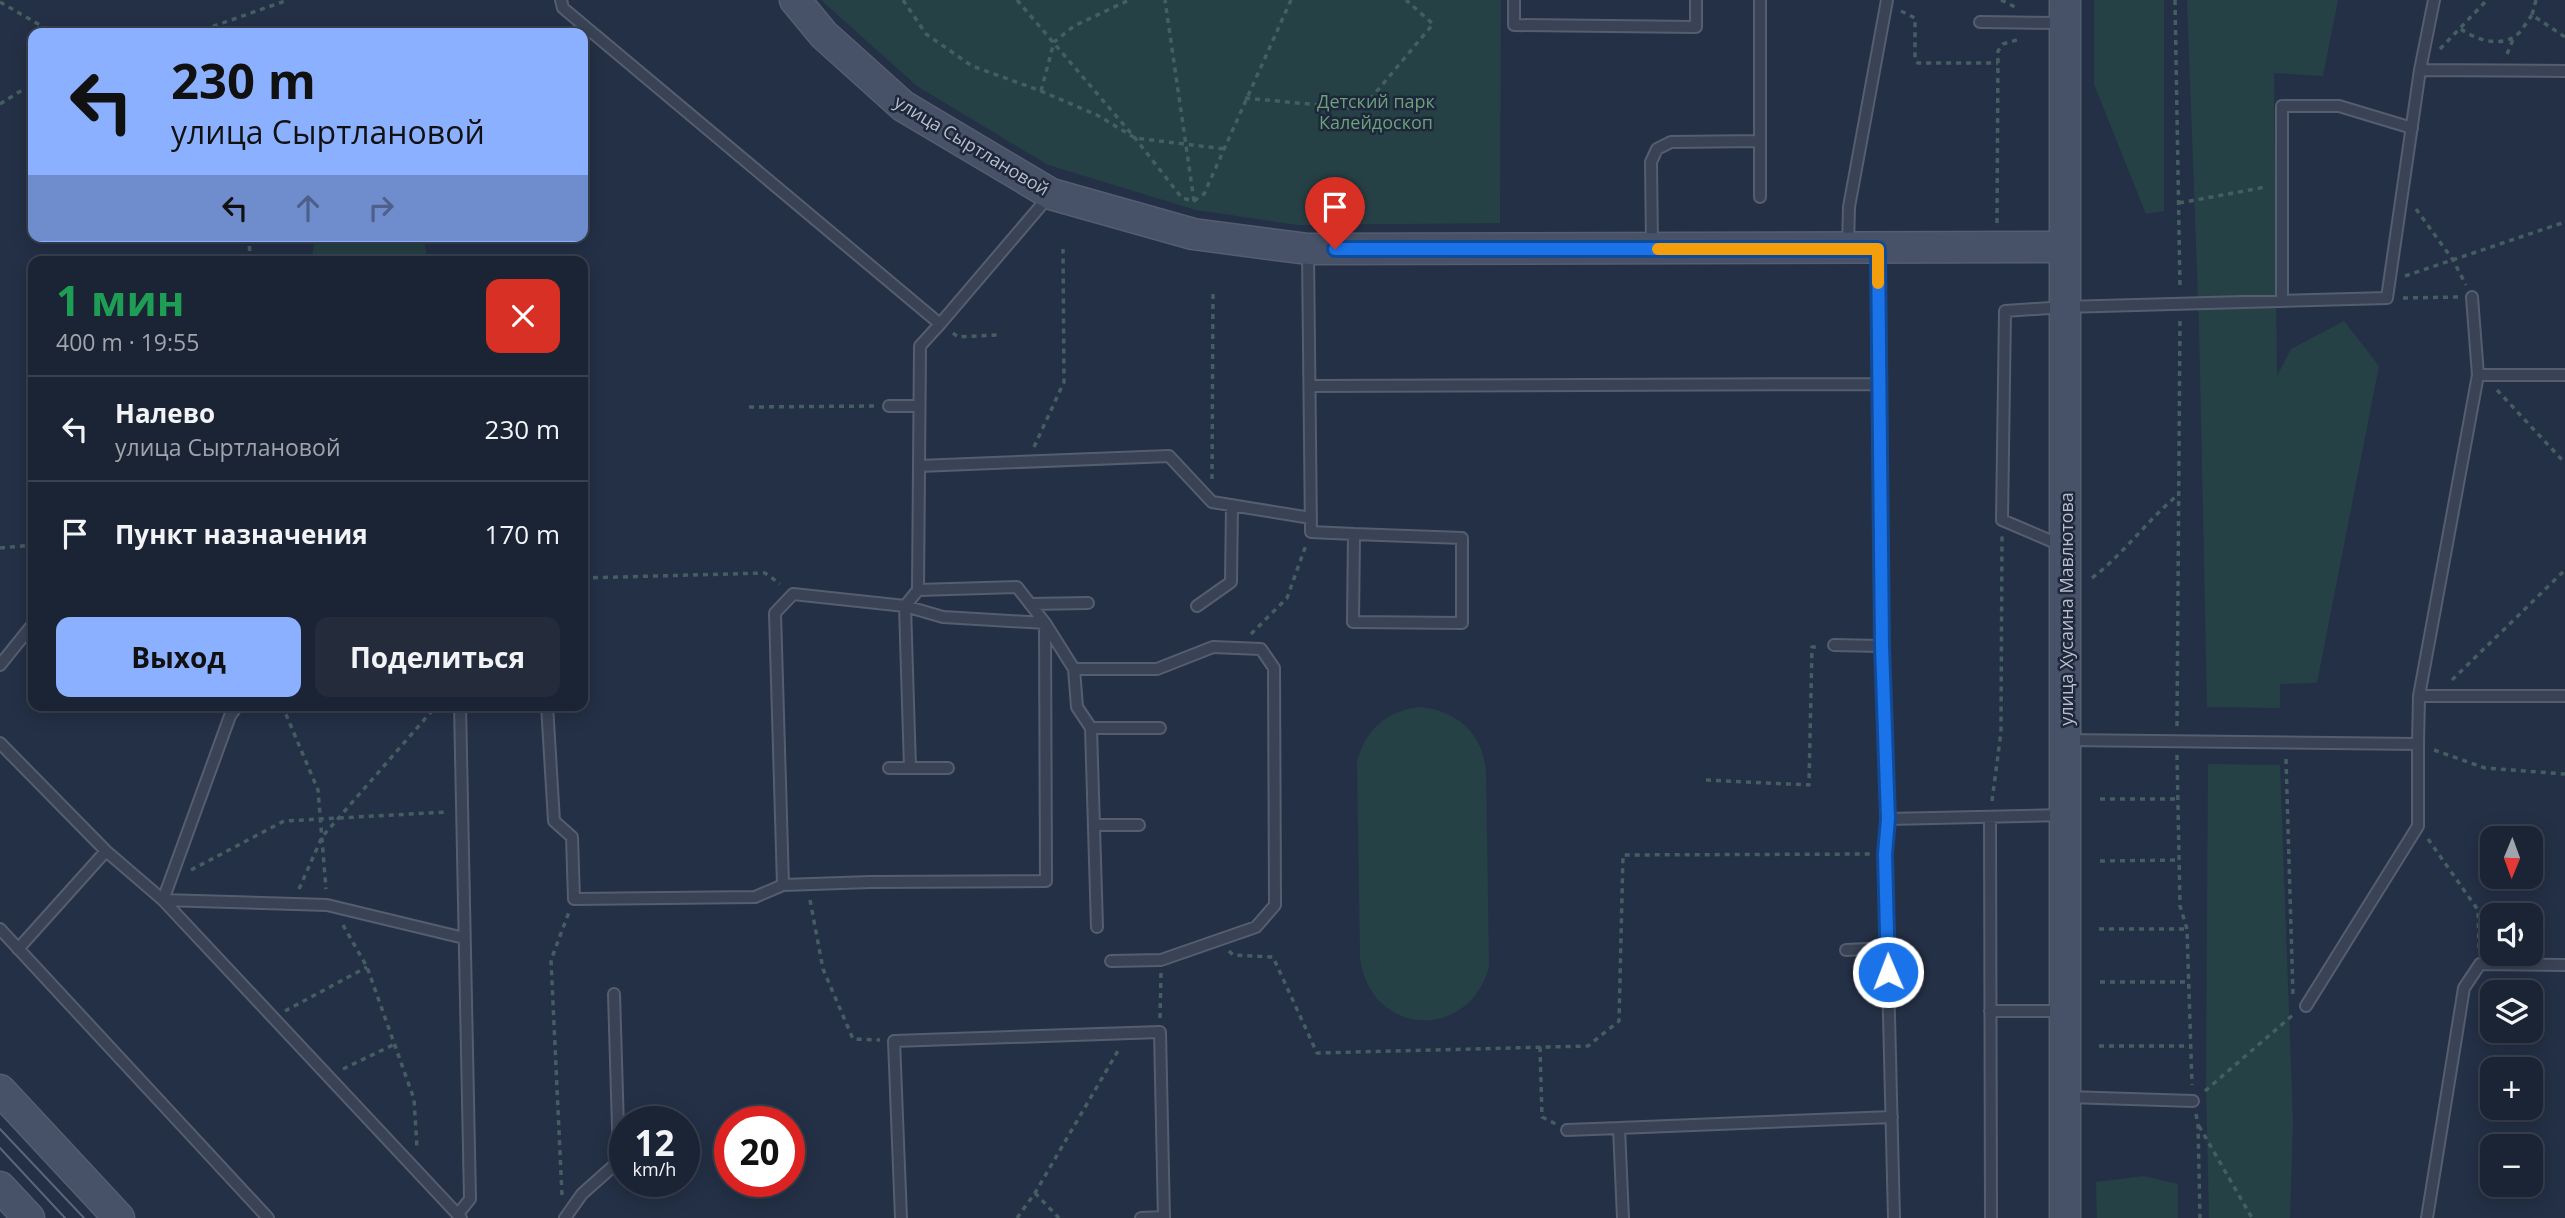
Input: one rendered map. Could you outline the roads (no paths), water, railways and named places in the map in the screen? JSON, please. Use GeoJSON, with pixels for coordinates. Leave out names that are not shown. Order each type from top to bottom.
{"type":"FeatureCollection","features":[{"type":"Feature","properties":{"kind":"street","name":"улица Сыртлановой"},"geometry":{"type":"LineString","coordinates":[[795,0],[824,35],[903,106],[1051,194],[1193,234],[1308,249],[2064,247]]}},
{"type":"Feature","properties":{"kind":"street","name":"улица Хусаина Мавлютова"},"geometry":{"type":"LineString","coordinates":[[2065,11],[2065,1218]]}},
{"type":"Feature","properties":{"kind":"street"},"geometry":{"type":"LineString","coordinates":[[0,1090],[119,1218]]}},
{"type":"Feature","properties":{"kind":"street"},"geometry":{"type":"LineString","coordinates":[[0,1187],[29,1218]]}},
{"type":"Feature","properties":{"kind":"lane"},"geometry":{"type":"LineString","coordinates":[[561,0],[564,8],[588,28]]}},
{"type":"Feature","properties":{"kind":"lane"},"geometry":{"type":"LineString","coordinates":[[1514,0],[1514,25],[1696,27],[1696,0]]}},
{"type":"Feature","properties":{"kind":"lane"},"geometry":{"type":"LineString","coordinates":[[1760,0],[1760,197]]}},
{"type":"Feature","properties":{"kind":"lane"},"geometry":{"type":"LineString","coordinates":[[2066,548],[2002,520],[2005,311],[2065,306],[2387,298],[2420,70],[2434,0]]}},
{"type":"Feature","properties":{"kind":"lane"},"geometry":{"type":"LineString","coordinates":[[1848,249],[1849,207],[1887,3]]}},
{"type":"Feature","properties":{"kind":"lane"},"geometry":{"type":"LineString","coordinates":[[1980,22],[2065,11]]}},
{"type":"Feature","properties":{"kind":"lane"},"geometry":{"type":"LineString","coordinates":[[588,28],[940,324]]}},
{"type":"Feature","properties":{"kind":"lane"},"geometry":{"type":"LineString","coordinates":[[2420,70],[2565,71]]}},
{"type":"Feature","properties":{"kind":"lane"},"geometry":{"type":"LineString","coordinates":[[2282,300],[2282,106],[2339,106],[2412,128]]}},
{"type":"Feature","properties":{"kind":"lane"},"geometry":{"type":"LineString","coordinates":[[1652,249],[1651,162],[1657,149],[1671,142],[1760,141]]}},
{"type":"Feature","properties":{"kind":"lane"},"geometry":{"type":"LineString","coordinates":[[910,768],[905,606],[918,590],[920,346],[1051,194]]}},
{"type":"Feature","properties":{"kind":"lane"},"geometry":{"type":"LineString","coordinates":[[1308,249],[1311,532],[1462,538],[1462,623],[1353,622],[1354,534]]}},
{"type":"Feature","properties":{"kind":"lane"},"geometry":{"type":"LineString","coordinates":[[1878,249],[1882,646],[1888,819],[1885,854],[1894,1218]]}},
{"type":"Feature","properties":{"kind":"lane"},"geometry":{"type":"LineString","coordinates":[[2306,1006],[2418,826],[2419,696],[2481,375],[2472,297]]}},
{"type":"Feature","properties":{"kind":"lane"},"geometry":{"type":"LineString","coordinates":[[2481,375],[2565,375]]}},
{"type":"Feature","properties":{"kind":"lane"},"geometry":{"type":"LineString","coordinates":[[1310,386],[1880,384]]}},
{"type":"Feature","properties":{"kind":"lane"},"geometry":{"type":"LineString","coordinates":[[889,406],[919,406]]}},
{"type":"Feature","properties":{"kind":"lane"},"geometry":{"type":"LineString","coordinates":[[919,466],[1169,456],[1212,502],[1311,517]]}},
{"type":"Feature","properties":{"kind":"lane"},"geometry":{"type":"LineString","coordinates":[[1197,606],[1231,582],[1232,505]]}},
{"type":"Feature","properties":{"kind":"lane"},"geometry":{"type":"LineString","coordinates":[[918,590],[1017,587],[1045,623],[1074,669],[1077,707],[1091,728],[1097,927]]}},
{"type":"Feature","properties":{"kind":"lane"},"geometry":{"type":"LineString","coordinates":[[783,885],[775,613],[793,594],[905,606],[943,617],[1045,623]]}},
{"type":"Feature","properties":{"kind":"lane"},"geometry":{"type":"LineString","coordinates":[[1030,604],[1088,603]]}},
{"type":"Feature","properties":{"kind":"lane"},"geometry":{"type":"LineString","coordinates":[[547,711],[554,821],[572,837],[574,899],[755,897],[783,885],[808,884],[1045,881],[1045,623]]}},
{"type":"Feature","properties":{"kind":"lane"},"geometry":{"type":"LineString","coordinates":[[0,665],[28,630]]}},
{"type":"Feature","properties":{"kind":"lane"},"geometry":{"type":"LineString","coordinates":[[1834,645],[1882,646]]}},
{"type":"Feature","properties":{"kind":"lane"},"geometry":{"type":"LineString","coordinates":[[1074,669],[1157,669],[1213,647],[1261,649],[1274,668],[1275,905],[1256,927],[1161,960],[1111,961]]}},
{"type":"Feature","properties":{"kind":"lane"},"geometry":{"type":"LineString","coordinates":[[2419,696],[2565,696]]}},
{"type":"Feature","properties":{"kind":"lane"},"geometry":{"type":"LineString","coordinates":[[163,900],[234,711]]}},
{"type":"Feature","properties":{"kind":"lane"},"geometry":{"type":"LineString","coordinates":[[0,744],[106,852],[163,900],[459,1216],[470,1199],[460,711]]}},
{"type":"Feature","properties":{"kind":"lane"},"geometry":{"type":"LineString","coordinates":[[1091,728],[1160,728]]}},
{"type":"Feature","properties":{"kind":"lane"},"geometry":{"type":"LineString","coordinates":[[2066,740],[2418,744]]}},
{"type":"Feature","properties":{"kind":"lane"},"geometry":{"type":"LineString","coordinates":[[889,768],[948,768]]}},
{"type":"Feature","properties":{"kind":"lane"},"geometry":{"type":"LineString","coordinates":[[1888,819],[2066,815]]}},
{"type":"Feature","properties":{"kind":"lane"},"geometry":{"type":"LineString","coordinates":[[1990,818],[1991,1218]]}},
{"type":"Feature","properties":{"kind":"lane"},"geometry":{"type":"LineString","coordinates":[[1094,825],[1139,825]]}},
{"type":"Feature","properties":{"kind":"lane"},"geometry":{"type":"LineString","coordinates":[[18,949],[106,852]]}},
{"type":"Feature","properties":{"kind":"lane"},"geometry":{"type":"LineString","coordinates":[[163,900],[330,906],[464,938]]}},
{"type":"Feature","properties":{"kind":"lane"},"geometry":{"type":"LineString","coordinates":[[0,929],[268,1218]]}},
{"type":"Feature","properties":{"kind":"lane"},"geometry":{"type":"LineString","coordinates":[[1846,950],[1888,948]]}},
{"type":"Feature","properties":{"kind":"lane"},"geometry":{"type":"LineString","coordinates":[[2427,1218],[2464,988],[2480,964],[2565,965]]}},
{"type":"Feature","properties":{"kind":"lane"},"geometry":{"type":"LineString","coordinates":[[565,1218],[582,1194],[619,1161],[614,994]]}},
{"type":"Feature","properties":{"kind":"lane"},"geometry":{"type":"LineString","coordinates":[[1990,1011],[2066,1011]]}},
{"type":"Feature","properties":{"kind":"lane"},"geometry":{"type":"LineString","coordinates":[[901,1218],[894,1041],[1160,1032],[1164,1217],[1141,1218]]}},
{"type":"Feature","properties":{"kind":"lane"},"geometry":{"type":"LineString","coordinates":[[2065,1097],[2193,1101]]}},
{"type":"Feature","properties":{"kind":"lane"},"geometry":{"type":"LineString","coordinates":[[1567,1130],[1892,1117]]}},
{"type":"Feature","properties":{"kind":"lane"},"geometry":{"type":"LineString","coordinates":[[1619,1128],[1623,1218]]}},
{"type":"Feature","properties":{"kind":"tram line"},"geometry":{"type":"LineString","coordinates":[[0,1129],[84,1218]]}},
{"type":"Feature","properties":{"kind":"tram line"},"geometry":{"type":"LineString","coordinates":[[0,1148],[65,1218]]}},
{"type":"Feature","properties":{"kind":"park label","name":"Детский парк Калейдоскоп"},"geometry":{"type":"Point","coordinates":[1376,111]}}]}
